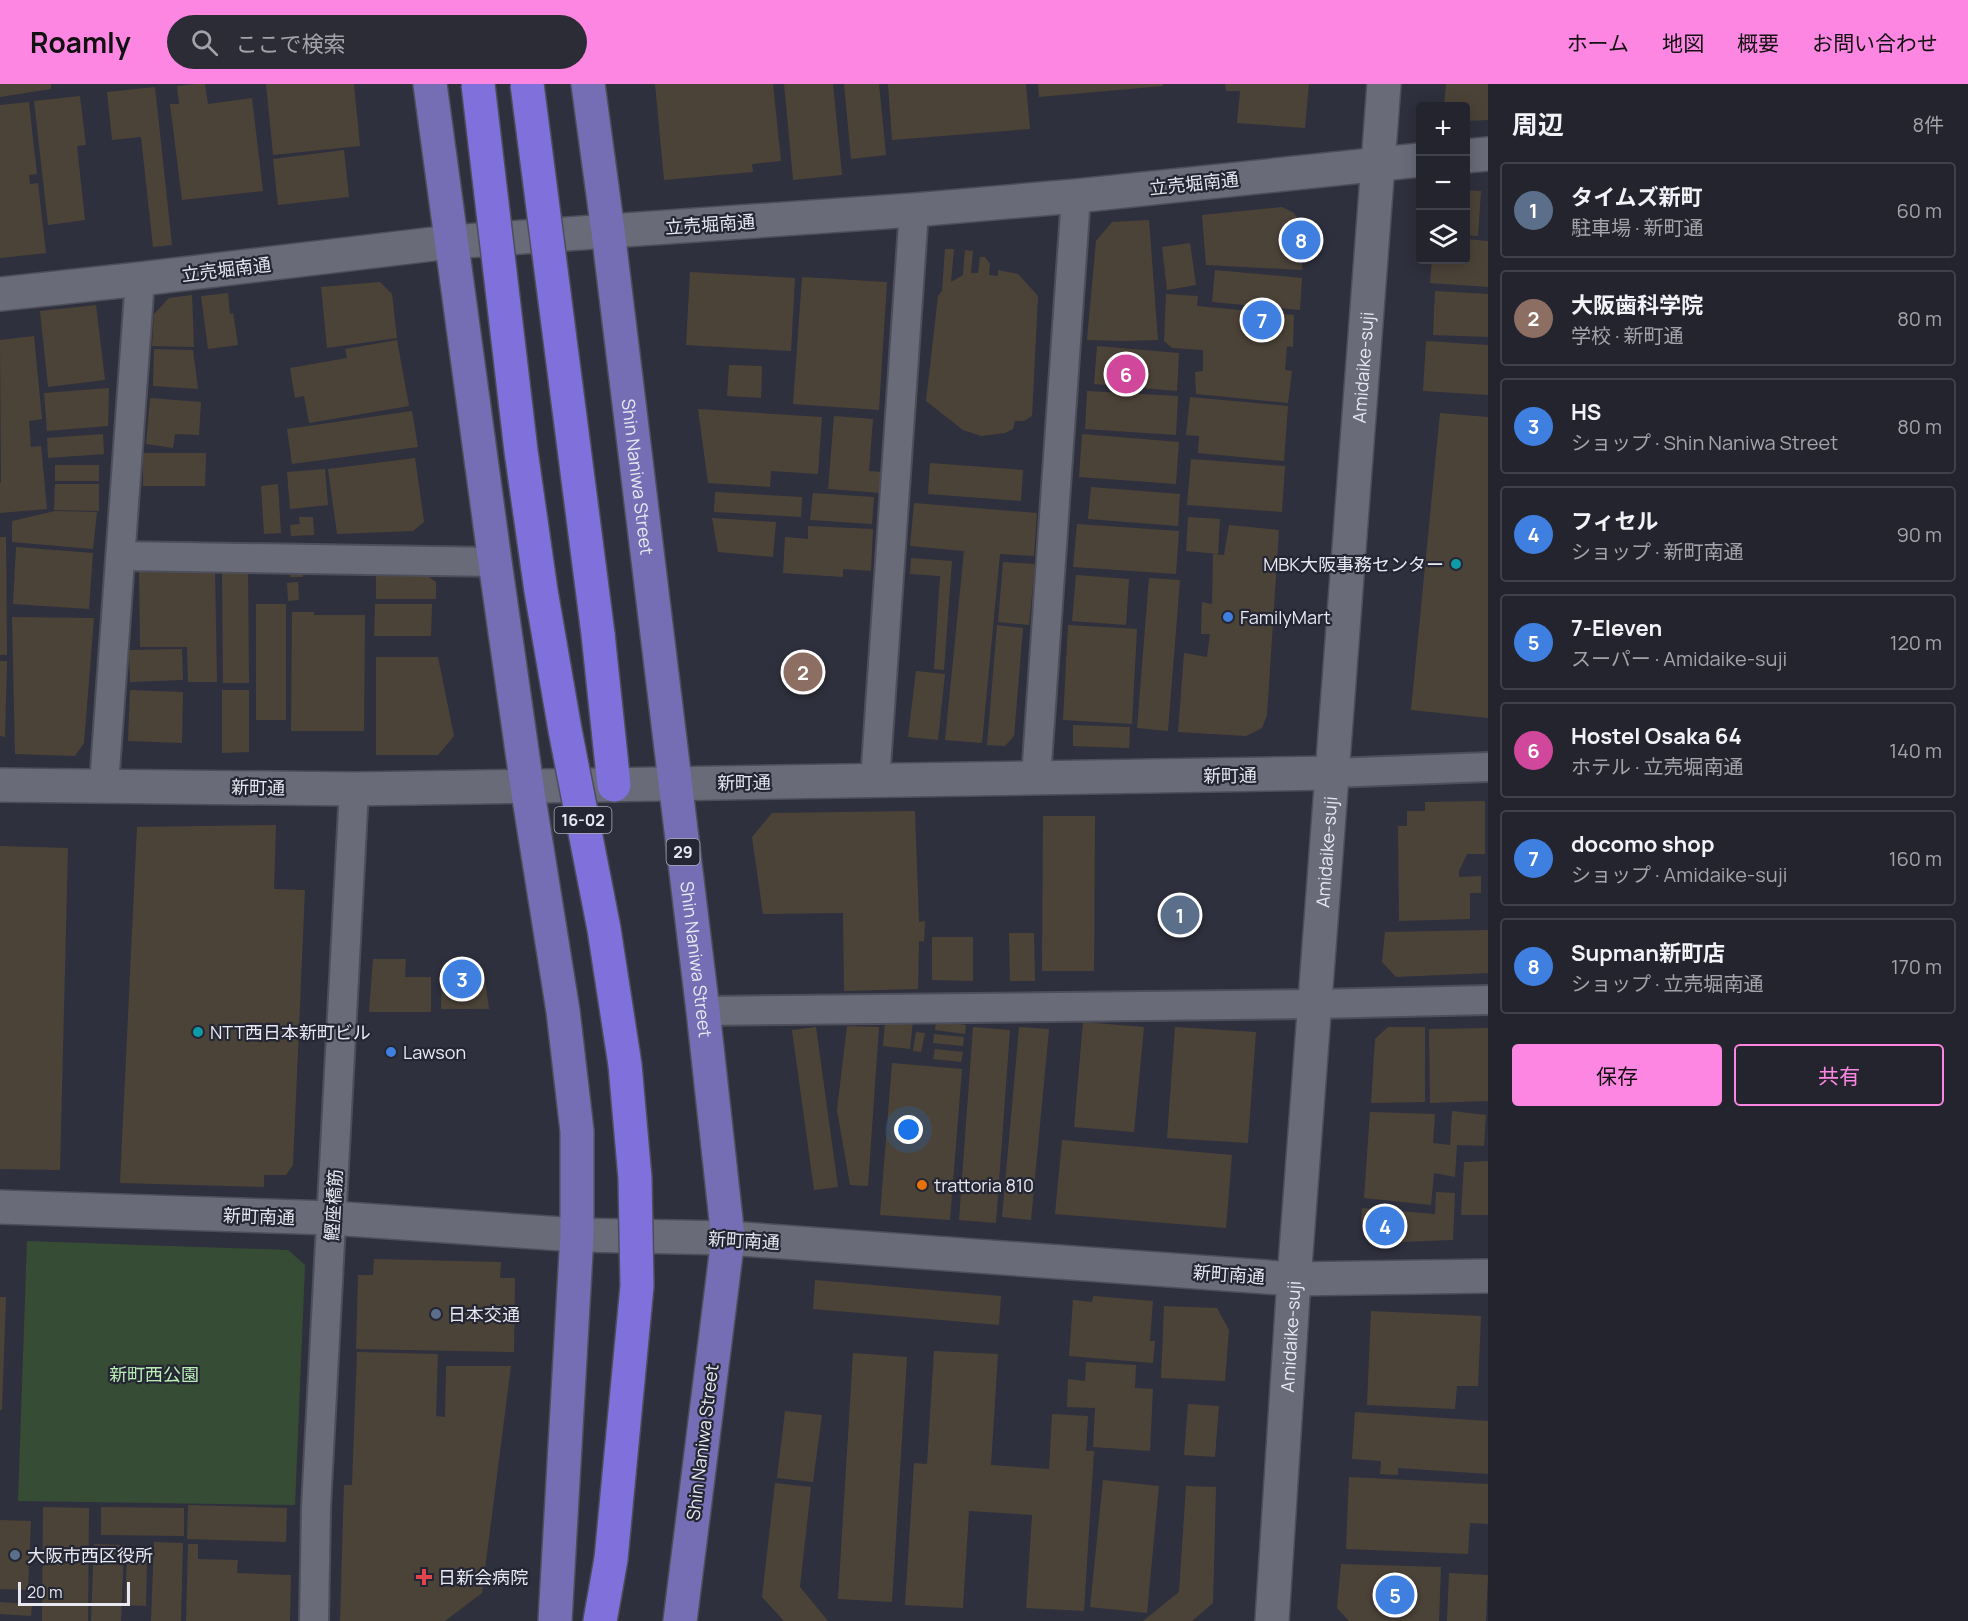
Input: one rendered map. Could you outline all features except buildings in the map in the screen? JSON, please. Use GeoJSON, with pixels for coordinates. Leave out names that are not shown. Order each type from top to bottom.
{"type":"FeatureCollection","features":[{"type":"Feature","properties":{"kind":"highway","name":"16-02"},"geometry":{"type":"LineString","coordinates":[[478,84],[520,439],[541,591],[565,730],[604,929],[625,1065],[635,1178],[637,1286],[611,1559],[600,1621]]}},
{"type":"Feature","properties":{"kind":"highway","name":"16-02"},"geometry":{"type":"LineString","coordinates":[[527,84],[598,634],[614,785]]}},
{"type":"Feature","properties":{"kind":"main road"},"geometry":{"type":"LineString","coordinates":[[430,84],[495,562],[527,786],[563,1011],[576,1120],[577,1235],[555,1621]]}},
{"type":"Feature","properties":{"kind":"main road","name":"Shin Naniwa Street"},"geometry":{"type":"LineString","coordinates":[[588,84],[703,1011],[728,1238],[680,1621]]}},
{"type":"Feature","properties":{"kind":"street","name":"Amidaike-suji"},"geometry":{"type":"LineString","coordinates":[[1272,1621],[1294,1279],[1384,84]]}},
{"type":"Feature","properties":{"kind":"street"},"geometry":{"type":"LineString","coordinates":[[1470,156],[1488,154]]}},
{"type":"Feature","properties":{"kind":"street","name":"立売堀南通"},"geometry":{"type":"LineString","coordinates":[[0,294],[450,242],[914,210],[1076,196],[1416,160]]}},
{"type":"Feature","properties":{"kind":"street"},"geometry":{"type":"LineString","coordinates":[[1036,778],[1076,196]]}},
{"type":"Feature","properties":{"kind":"street"},"geometry":{"type":"LineString","coordinates":[[875,781],[914,210]]}},
{"type":"Feature","properties":{"kind":"street"},"geometry":{"type":"LineString","coordinates":[[104,785],[140,279]]}},
{"type":"Feature","properties":{"kind":"street"},"geometry":{"type":"LineString","coordinates":[[122,556],[495,562]]}},
{"type":"Feature","properties":{"kind":"street","name":"新町通"},"geometry":{"type":"LineString","coordinates":[[0,785],[354,789],[1332,773],[1488,767]]}},
{"type":"Feature","properties":{"kind":"street","name":"鰹座橋筋"},"geometry":{"type":"LineString","coordinates":[[314,1621],[316,1507],[354,789]]}},
{"type":"Feature","properties":{"kind":"street"},"geometry":{"type":"LineString","coordinates":[[703,1011],[1488,1000]]}},
{"type":"Feature","properties":{"kind":"street","name":"新町南通"},"geometry":{"type":"LineString","coordinates":[[0,1207],[332,1218],[577,1235],[728,1238],[1294,1279],[1488,1276]]}},
{"type":"Feature","properties":{"kind":"green space","name":"新町西公園"},"geometry":{"type":"Polygon","coordinates":[[[27,1241],[288,1250],[305,1265],[295,1505],[18,1501],[27,1241]]]}},
{"type":"Feature","properties":{"kind":"place","name":"Supman新町店"},"geometry":{"type":"Point","coordinates":[1301,240]}},
{"type":"Feature","properties":{"kind":"place","name":"docomo shop"},"geometry":{"type":"Point","coordinates":[1262,320]}},
{"type":"Feature","properties":{"kind":"place","name":"Hostel Osaka 64"},"geometry":{"type":"Point","coordinates":[1126,374]}},
{"type":"Feature","properties":{"kind":"place","name":"MBK大阪事務センター"},"geometry":{"type":"Point","coordinates":[1456,564]}},
{"type":"Feature","properties":{"kind":"place","name":"FamilyMart"},"geometry":{"type":"Point","coordinates":[1228,617]}},
{"type":"Feature","properties":{"kind":"place","name":"大阪歯科学院"},"geometry":{"type":"Point","coordinates":[803,672]}},
{"type":"Feature","properties":{"kind":"place","name":"タイムズ新町"},"geometry":{"type":"Point","coordinates":[1180,915]}},
{"type":"Feature","properties":{"kind":"place","name":"HS"},"geometry":{"type":"Point","coordinates":[462,979]}},
{"type":"Feature","properties":{"kind":"place","name":"NTT西日本新町ビル"},"geometry":{"type":"Point","coordinates":[198,1032]}},
{"type":"Feature","properties":{"kind":"place","name":"Lawson"},"geometry":{"type":"Point","coordinates":[391,1052]}},
{"type":"Feature","properties":{"kind":"place","name":"trattoria 810"},"geometry":{"type":"Point","coordinates":[922,1185]}},
{"type":"Feature","properties":{"kind":"place","name":"フィセル"},"geometry":{"type":"Point","coordinates":[1385,1226]}},
{"type":"Feature","properties":{"kind":"place","name":"日本交通"},"geometry":{"type":"Point","coordinates":[436,1314]}},
{"type":"Feature","properties":{"kind":"place","name":"大阪市西区役所"},"geometry":{"type":"Point","coordinates":[15,1555]}},
{"type":"Feature","properties":{"kind":"place","name":"日新会病院"},"geometry":{"type":"Point","coordinates":[424,1577]}},
{"type":"Feature","properties":{"kind":"place","name":"7-Eleven"},"geometry":{"type":"Point","coordinates":[1395,1595]}}]}
